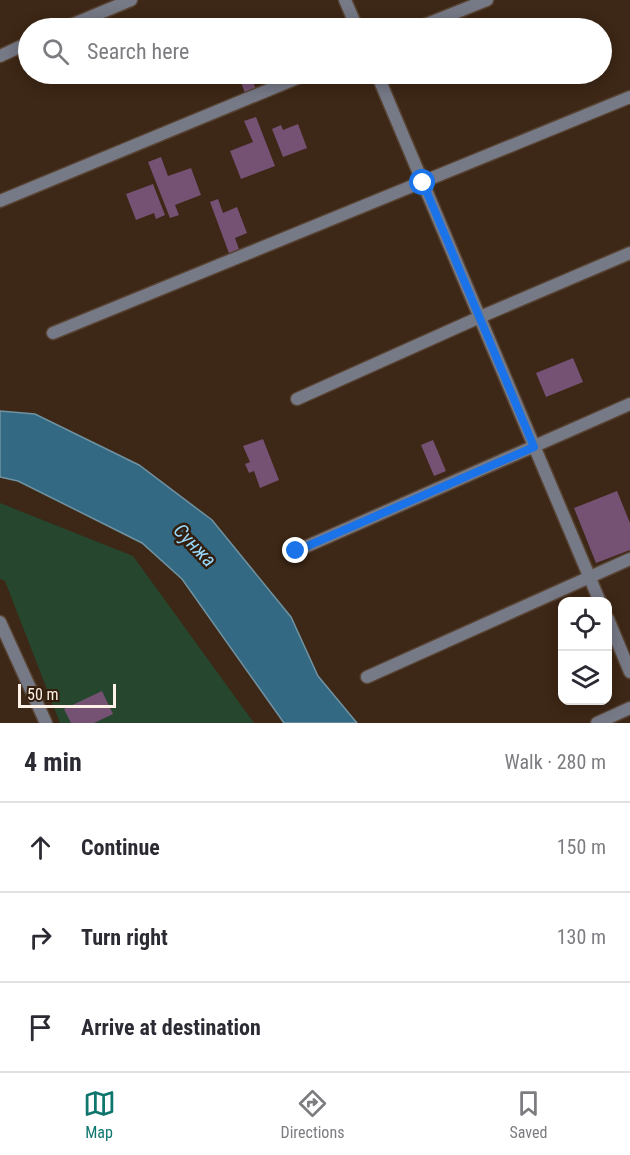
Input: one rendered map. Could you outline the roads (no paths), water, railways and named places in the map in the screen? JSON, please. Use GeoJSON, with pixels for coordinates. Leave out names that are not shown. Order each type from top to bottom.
{"type":"FeatureCollection","features":[{"type":"Feature","properties":{"kind":"street"},"geometry":{"type":"LineString","coordinates":[[88,18],[131,0]]}},
{"type":"Feature","properties":{"kind":"street"},"geometry":{"type":"LineString","coordinates":[[345,0],[353,18]]}},
{"type":"Feature","properties":{"kind":"street"},"geometry":{"type":"LineString","coordinates":[[442,18],[487,0]]}},
{"type":"Feature","properties":{"kind":"street"},"geometry":{"type":"LineString","coordinates":[[0,56],[18,48]]}},
{"type":"Feature","properties":{"kind":"street"},"geometry":{"type":"LineString","coordinates":[[0,201],[283,84]]}},
{"type":"Feature","properties":{"kind":"street"},"geometry":{"type":"LineString","coordinates":[[380,84],[598,597]]}},
{"type":"Feature","properties":{"kind":"street"},"geometry":{"type":"LineString","coordinates":[[53,333],[630,97]]}},
{"type":"Feature","properties":{"kind":"street"},"geometry":{"type":"LineString","coordinates":[[297,399],[630,253]]}},
{"type":"Feature","properties":{"kind":"street"},"geometry":{"type":"LineString","coordinates":[[296,551],[630,404]]}},
{"type":"Feature","properties":{"kind":"street"},"geometry":{"type":"LineString","coordinates":[[367,677],[630,559]]}},
{"type":"Feature","properties":{"kind":"street"},"geometry":{"type":"LineString","coordinates":[[0,622],[46,723]]}},
{"type":"Feature","properties":{"kind":"street"},"geometry":{"type":"LineString","coordinates":[[612,629],[630,672]]}},
{"type":"Feature","properties":{"kind":"street"},"geometry":{"type":"LineString","coordinates":[[597,723],[630,708]]}},
{"type":"Feature","properties":{"kind":"water","name":"Сунжа"},"geometry":{"type":"Polygon","coordinates":[[[0,411],[35,414],[139,465],[212,520],[291,617],[318,676],[357,723],[284,723],[182,579],[142,543],[18,481],[0,477],[0,411]]]}}]}
